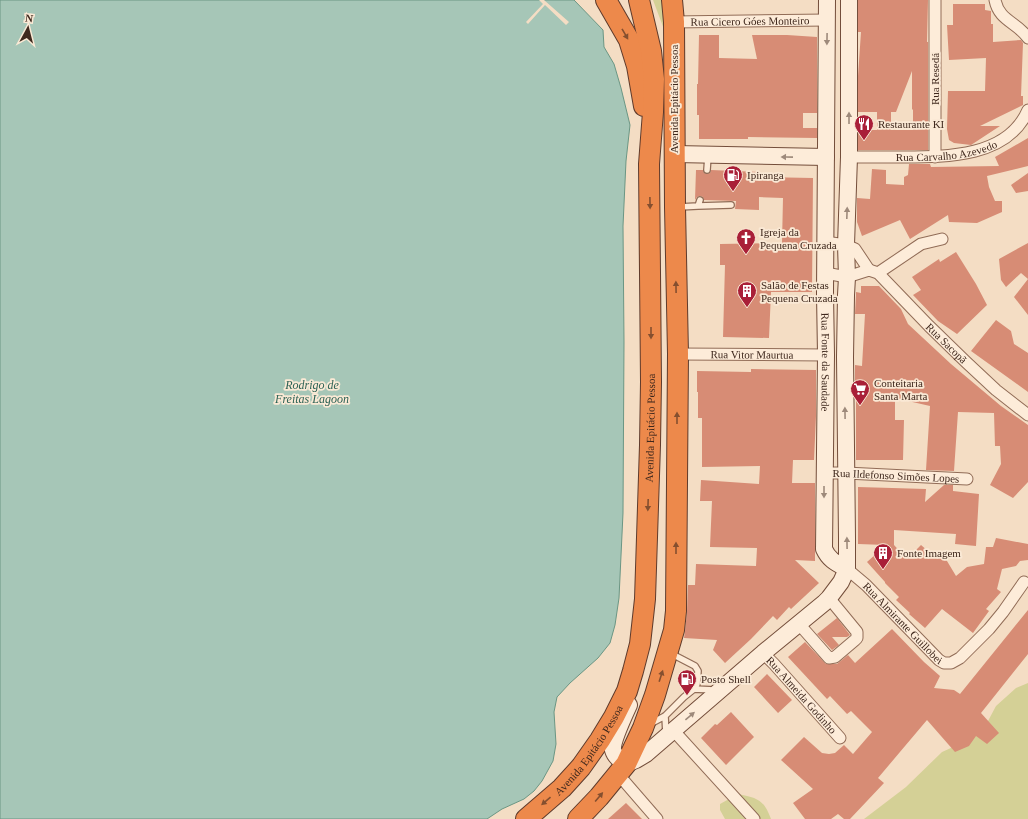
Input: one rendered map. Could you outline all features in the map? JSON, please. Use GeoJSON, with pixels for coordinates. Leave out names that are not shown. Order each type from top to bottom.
{"type":"FeatureCollection","features":[{"type":"Feature","properties":{"kind":"highway"},"geometry":{"type":"LineString","coordinates":[[606,0],[629,40],[638,66],[644,102],[649,164]]}},
{"type":"Feature","properties":{"kind":"highway","name":"Avenida Epitácio Pessoa"},"geometry":{"type":"LineString","coordinates":[[526,819],[562,788],[581,767],[600,740],[627,691],[640,644],[644,599],[650,445],[651,367],[649,164],[654,79],[652,58],[639,0]]}},
{"type":"Feature","properties":{"kind":"highway","name":"Avenida Epitácio Pessoa"},"geometry":{"type":"LineString","coordinates":[[582,817],[622,769],[643,728],[655,695],[674,630],[676,611],[678,354],[675,207],[674,22],[672,0]]}},
{"type":"Feature","properties":{"kind":"street","name":"Rua Fonte da Saudade"},"geometry":{"type":"LineString","coordinates":[[827,0],[824,549],[827,556],[836,563],[847,568]]}},
{"type":"Feature","properties":{"kind":"street","name":"Rua Fonte da Saudade"},"geometry":{"type":"LineString","coordinates":[[622,769],[646,754],[829,598],[839,585],[847,568],[845,357],[847,277],[846,245],[849,157],[849,0]]}},
{"type":"Feature","properties":{"kind":"street","name":"Rua Resedá"},"geometry":{"type":"LineString","coordinates":[[935,0],[935,157]]}},
{"type":"Feature","properties":{"kind":"street"},"geometry":{"type":"LineString","coordinates":[[995,0],[996,7],[1003,17],[1022,31],[1028,38]]}},
{"type":"Feature","properties":{"kind":"street","name":"Rua Cicero Góes Monteiro"},"geometry":{"type":"LineString","coordinates":[[674,22],[827,20]]}},
{"type":"Feature","properties":{"kind":"street","name":"Rua Carvalho Azevedo"},"geometry":{"type":"LineString","coordinates":[[849,157],[935,157],[969,153],[1000,141],[1015,129],[1028,110]]}},
{"type":"Feature","properties":{"kind":"street"},"geometry":{"type":"LineString","coordinates":[[675,154],[707,162],[826,157]]}},
{"type":"Feature","properties":{"kind":"street"},"geometry":{"type":"LineString","coordinates":[[825,272],[847,277],[874,271],[921,244],[932,240],[942,239]]}},
{"type":"Feature","properties":{"kind":"street"},"geometry":{"type":"LineString","coordinates":[[825,242],[846,245]]}},
{"type":"Feature","properties":{"kind":"street","name":"Rua Sacopã"},"geometry":{"type":"LineString","coordinates":[[846,245],[855,249],[874,271],[966,362],[996,390],[1028,415]]}},
{"type":"Feature","properties":{"kind":"street","name":"Rua Vitor Maurtua"},"geometry":{"type":"LineString","coordinates":[[678,354],[826,355]]}},
{"type":"Feature","properties":{"kind":"street","name":"Rua Ildefonso Simões Lopes"},"geometry":{"type":"LineString","coordinates":[[824,473],[967,479]]}},
{"type":"Feature","properties":{"kind":"street","name":"Rua Almirante Guillobei"},"geometry":{"type":"LineString","coordinates":[[847,568],[866,585],[935,657],[946,664],[960,658],[990,629],[1024,582]]}},
{"type":"Feature","properties":{"kind":"street"},"geometry":{"type":"LineString","coordinates":[[799,624],[829,658],[835,657],[855,640],[857,638],[857,632],[829,598]]}},
{"type":"Feature","properties":{"kind":"street"},"geometry":{"type":"LineString","coordinates":[[640,644],[642,661],[640,678],[617,733],[613,748],[622,769],[657,819]]}},
{"type":"Feature","properties":{"kind":"street","name":"Rua Almeida Godinho"},"geometry":{"type":"LineString","coordinates":[[763,653],[840,738]]}},
{"type":"Feature","properties":{"kind":"street"},"geometry":{"type":"LineString","coordinates":[[670,733],[754,819]]}},
{"type":"Feature","properties":{"kind":"lane"},"geometry":{"type":"LineString","coordinates":[[675,207],[699,203],[731,205]]}},
{"type":"Feature","properties":{"kind":"lane"},"geometry":{"type":"LineString","coordinates":[[643,728],[665,716],[694,689],[697,684],[698,671],[695,666],[668,652]]}},
{"type":"Feature","properties":{"kind":"lane"},"geometry":{"type":"LineString","coordinates":[[694,689],[720,691]]}},
{"type":"Feature","properties":{"kind":"lane"},"geometry":{"type":"LineString","coordinates":[[665,716],[670,733]]}},
{"type":"Feature","properties":{"kind":"shaded area"},"geometry":{"type":"Polygon","coordinates":[[[653,0],[666,0],[665,32],[653,0]]]}},
{"type":"Feature","properties":{"kind":"shaded area"},"geometry":{"type":"Polygon","coordinates":[[[1028,683],[1028,819],[864,819],[906,787],[942,752],[962,743],[988,721],[996,706],[1016,688],[1028,683]]]}},
{"type":"Feature","properties":{"kind":"shaded area"},"geometry":{"type":"Polygon","coordinates":[[[738,794],[751,797],[763,804],[771,819],[725,819],[720,810],[720,804],[738,794]]]}},
{"type":"Feature","properties":{"kind":"water","name":"Rodrigo de Freitas Lagoon"},"geometry":{"type":"Polygon","coordinates":[[[0,0],[574,0],[603,30],[604,47],[614,64],[630,125],[626,161],[623,226],[623,513],[619,598],[615,625],[610,643],[598,658],[557,697],[554,712],[556,744],[553,761],[542,781],[534,791],[524,799],[502,809],[487,819],[0,819],[0,0]]]}},
{"type":"Feature","properties":{"kind":"pier"},"geometry":{"type":"Polygon","coordinates":[[[539,0],[544,0],[569,22],[566,25],[545,5],[528,24],[526,22],[543,4],[539,0]]]}},
{"type":"Feature","properties":{"kind":"building"},"geometry":{"type":"Polygon","coordinates":[[[858,0],[928,0],[928,150],[858,150],[858,130],[877,130],[877,112],[858,112],[858,76],[861,32],[858,32],[858,0]],[[912,71],[896,112],[891,112],[891,130],[913,130],[913,109],[912,110],[912,71]]]}},
{"type":"Feature","properties":{"kind":"building"},"geometry":{"type":"Polygon","coordinates":[[[953,4],[985,4],[985,10],[991,11],[993,42],[1021,40],[1023,43],[1021,96],[1023,96],[1023,105],[980,126],[1000,126],[971,145],[954,143],[949,140],[947,129],[948,91],[985,91],[986,58],[949,60],[947,25],[953,25],[953,4]]]}},
{"type":"Feature","properties":{"kind":"building"},"geometry":{"type":"Polygon","coordinates":[[[699,35],[719,35],[719,58],[757,59],[752,35],[817,37],[817,113],[803,113],[803,128],[817,128],[817,138],[748,137],[748,139],[699,139],[697,84],[699,35]]]}},
{"type":"Feature","properties":{"kind":"building"},"geometry":{"type":"Polygon","coordinates":[[[1028,138],[1028,166],[987,176],[989,187],[995,201],[1002,201],[1002,212],[977,223],[949,222],[948,215],[910,239],[900,220],[862,236],[857,222],[857,198],[870,199],[872,169],[886,170],[886,184],[904,185],[904,177],[908,175],[909,164],[930,164],[931,167],[999,166],[995,157],[1028,138]]]}},
{"type":"Feature","properties":{"kind":"building"},"geometry":{"type":"Polygon","coordinates":[[[696,170],[703,170],[704,173],[707,174],[710,173],[711,170],[760,172],[760,177],[813,178],[812,292],[771,292],[769,338],[723,337],[725,265],[720,265],[720,244],[782,243],[783,198],[759,197],[759,210],[735,209],[736,201],[704,200],[703,197],[700,196],[695,200],[696,170]]]}},
{"type":"Feature","properties":{"kind":"building"},"geometry":{"type":"Polygon","coordinates":[[[1028,173],[1028,191],[1016,193],[1011,185],[1028,173]]]}},
{"type":"Feature","properties":{"kind":"building"},"geometry":{"type":"Polygon","coordinates":[[[1028,243],[1028,279],[1021,273],[1006,287],[1001,280],[999,259],[1028,243]]]}},
{"type":"Feature","properties":{"kind":"building"},"geometry":{"type":"Polygon","coordinates":[[[956,252],[987,305],[957,334],[938,321],[913,295],[921,290],[912,277],[939,259],[940,262],[956,252]]]}},
{"type":"Feature","properties":{"kind":"building"},"geometry":{"type":"Polygon","coordinates":[[[1028,279],[1028,315],[1014,297],[1028,279]]]}},
{"type":"Feature","properties":{"kind":"building"},"geometry":{"type":"Polygon","coordinates":[[[861,286],[879,286],[901,309],[908,324],[951,364],[1001,406],[1028,425],[1028,482],[1013,498],[990,485],[1001,464],[1000,446],[995,446],[994,413],[958,412],[954,471],[926,470],[930,406],[895,398],[895,420],[904,420],[903,460],[856,460],[855,365],[862,366],[865,314],[855,314],[856,292],[861,293],[861,286]]]}},
{"type":"Feature","properties":{"kind":"building"},"geometry":{"type":"Polygon","coordinates":[[[996,320],[1011,331],[1014,344],[1028,353],[1028,392],[971,351],[996,320]]]}},
{"type":"Feature","properties":{"kind":"building"},"geometry":{"type":"Polygon","coordinates":[[[751,369],[816,370],[814,460],[793,460],[792,483],[815,483],[815,561],[795,560],[819,583],[791,609],[789,607],[777,620],[773,616],[725,663],[713,650],[717,640],[684,638],[688,585],[695,585],[696,564],[756,566],[757,548],[710,547],[712,501],[700,501],[701,480],[759,484],[760,466],[702,467],[702,418],[698,418],[697,371],[751,372],[751,369]]]}},
{"type":"Feature","properties":{"kind":"building"},"geometry":{"type":"Polygon","coordinates":[[[944,485],[953,485],[953,491],[979,494],[976,546],[955,544],[956,534],[894,530],[894,545],[907,559],[921,545],[936,558],[940,554],[947,561],[956,576],[967,567],[984,564],[986,547],[993,547],[996,538],[1028,544],[1028,560],[1020,561],[1016,566],[1002,569],[997,589],[1001,592],[986,609],[989,611],[973,633],[942,609],[925,628],[896,600],[899,597],[867,562],[886,545],[858,544],[858,487],[926,489],[925,502],[944,485]]]}},
{"type":"Feature","properties":{"kind":"building"},"geometry":{"type":"Polygon","coordinates":[[[1028,610],[1028,654],[981,713],[999,733],[987,744],[976,736],[969,746],[955,752],[927,720],[878,778],[884,783],[850,819],[844,819],[838,814],[831,819],[805,819],[793,803],[813,789],[781,760],[804,737],[822,753],[835,753],[844,745],[853,754],[872,732],[851,711],[847,714],[830,696],[827,699],[788,657],[805,642],[826,664],[837,664],[848,655],[855,663],[892,629],[940,676],[934,688],[954,690],[960,694],[1028,610]]]}},
{"type":"Feature","properties":{"kind":"building"},"geometry":{"type":"Polygon","coordinates":[[[837,618],[850,635],[847,637],[832,637],[839,645],[832,650],[817,634],[837,618]]]}},
{"type":"Feature","properties":{"kind":"building"},"geometry":{"type":"Polygon","coordinates":[[[767,674],[792,700],[778,713],[754,687],[767,674]]]}},
{"type":"Feature","properties":{"kind":"building"},"geometry":{"type":"Polygon","coordinates":[[[731,712],[754,737],[726,765],[701,738],[715,724],[717,725],[731,712]]]}},
{"type":"Feature","properties":{"kind":"building"},"geometry":{"type":"Polygon","coordinates":[[[626,803],[642,819],[608,819],[626,803]]]}},
{"type":"Feature","properties":{"kind":"place","name":"Restaurante KI"},"geometry":{"type":"Point","coordinates":[864,141]}},
{"type":"Feature","properties":{"kind":"place","name":"Ipiranga"},"geometry":{"type":"Point","coordinates":[733,192]}},
{"type":"Feature","properties":{"kind":"place","name":"Igreja da Pequena Cruzada"},"geometry":{"type":"Point","coordinates":[746,255]}},
{"type":"Feature","properties":{"kind":"place","name":"Salão de Festas Pequena Cruzada"},"geometry":{"type":"Point","coordinates":[747,308]}},
{"type":"Feature","properties":{"kind":"place","name":"Conteitaria Santa Marta"},"geometry":{"type":"Point","coordinates":[860,406]}},
{"type":"Feature","properties":{"kind":"place","name":"Fonte Imagem"},"geometry":{"type":"Point","coordinates":[883,570]}},
{"type":"Feature","properties":{"kind":"place","name":"Posto Shell"},"geometry":{"type":"Point","coordinates":[687,696]}}]}
